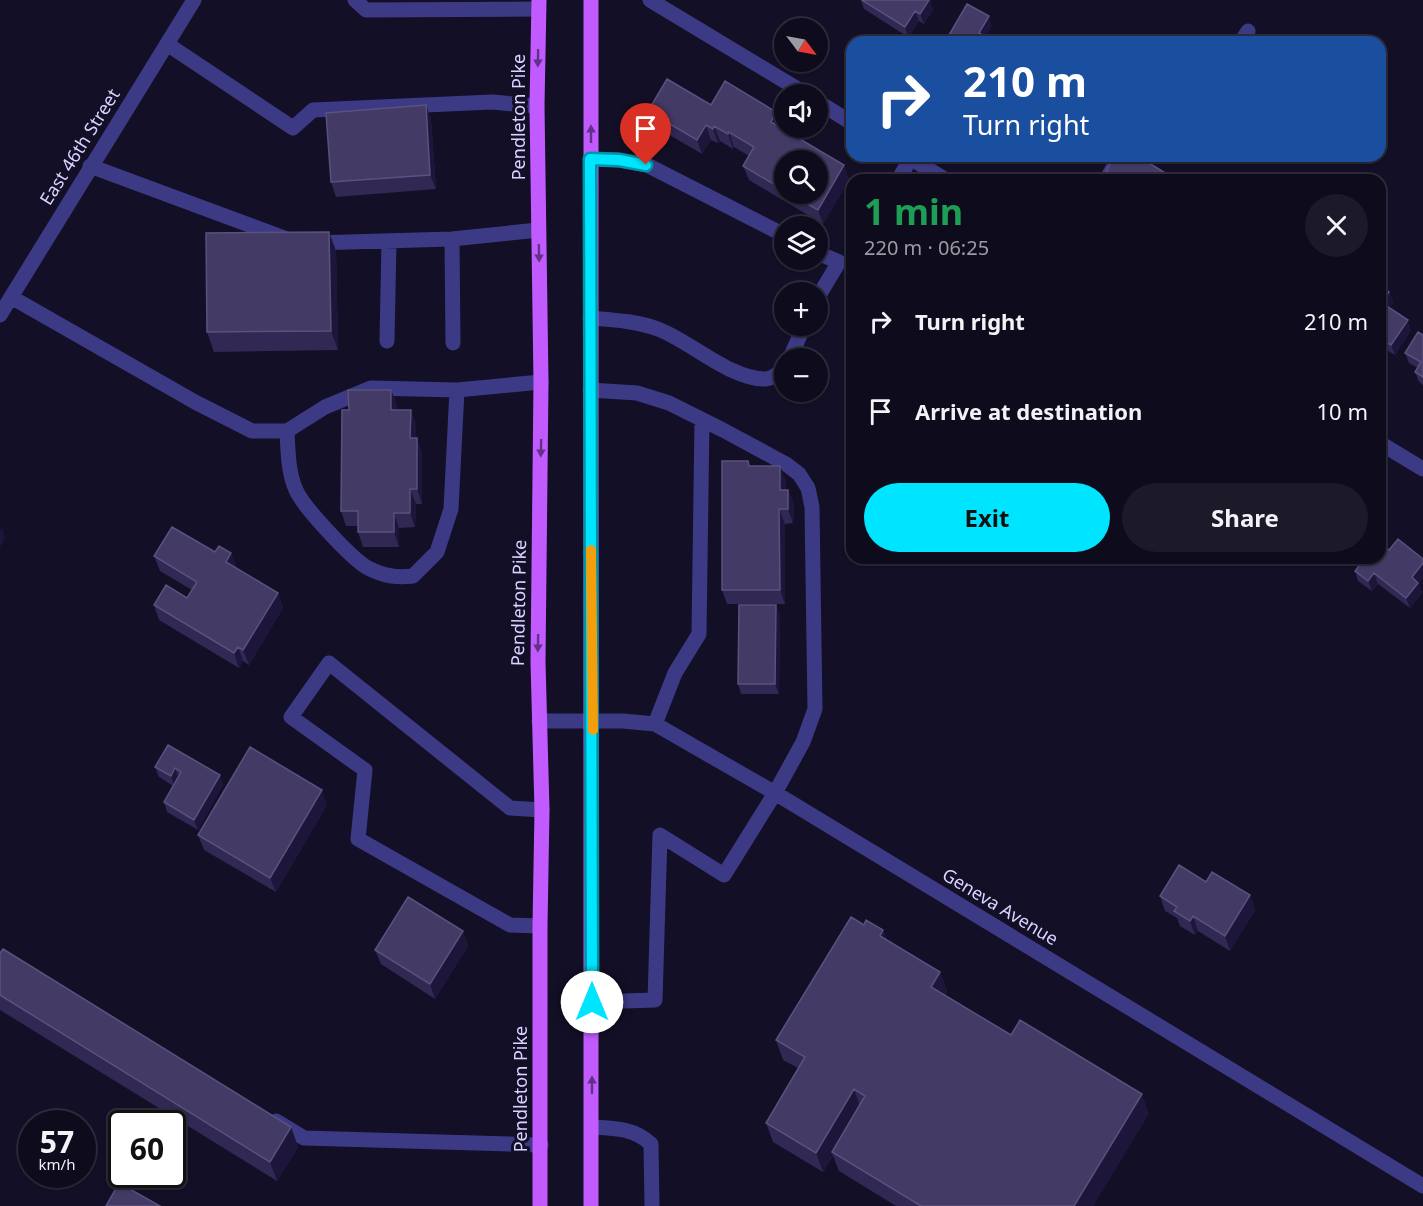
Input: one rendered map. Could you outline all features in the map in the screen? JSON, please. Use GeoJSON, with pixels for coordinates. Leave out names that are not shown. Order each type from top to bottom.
{"type":"FeatureCollection","features":[{"type":"Feature","properties":{"kind":"main road"},"geometry":{"type":"LineString","coordinates":[[591,0],[590,390],[593,720],[591,1206]]}},
{"type":"Feature","properties":{"kind":"main road","name":"Pendleton Pike"},"geometry":{"type":"LineString","coordinates":[[539,4],[537,106],[542,382],[537,662],[542,810],[540,1206]]}},
{"type":"Feature","properties":{"kind":"street","name":"East 46th Street"},"geometry":{"type":"LineString","coordinates":[[0,315],[194,0]]}},
{"type":"Feature","properties":{"kind":"street"},"geometry":{"type":"LineString","coordinates":[[355,0],[366,10],[510,11],[539,4]]}},
{"type":"Feature","properties":{"kind":"street"},"geometry":{"type":"LineString","coordinates":[[653,1],[790,84]]}},
{"type":"Feature","properties":{"kind":"street"},"geometry":{"type":"LineString","coordinates":[[167,44],[293,128],[313,110],[492,102],[537,106]]}},
{"type":"Feature","properties":{"kind":"street"},"geometry":{"type":"LineString","coordinates":[[828,108],[846,119]]}},
{"type":"Feature","properties":{"kind":"street"},"geometry":{"type":"LineString","coordinates":[[590,159],[619,160],[646,165],[774,230]]}},
{"type":"Feature","properties":{"kind":"street"},"geometry":{"type":"LineString","coordinates":[[917,162],[936,174]]}},
{"type":"Feature","properties":{"kind":"street"},"geometry":{"type":"LineString","coordinates":[[90,166],[299,243],[452,239],[538,230]]}},
{"type":"Feature","properties":{"kind":"street"},"geometry":{"type":"LineString","coordinates":[[452,239],[453,343]]}},
{"type":"Feature","properties":{"kind":"street"},"geometry":{"type":"LineString","coordinates":[[387,341],[389,241]]}},
{"type":"Feature","properties":{"kind":"street"},"geometry":{"type":"LineString","coordinates":[[828,257],[839,262]]}},
{"type":"Feature","properties":{"kind":"street"},"geometry":{"type":"LineString","coordinates":[[827,282],[839,262],[846,257]]}},
{"type":"Feature","properties":{"kind":"street"},"geometry":{"type":"LineString","coordinates":[[11,297],[195,402],[252,431],[287,431],[325,407],[371,388],[457,390],[542,382]]}},
{"type":"Feature","properties":{"kind":"street"},"geometry":{"type":"LineString","coordinates":[[591,318],[635,321],[659,330],[742,375],[766,379],[774,376]]}},
{"type":"Feature","properties":{"kind":"street"},"geometry":{"type":"LineString","coordinates":[[287,431],[289,465],[296,491],[328,532],[367,567],[394,578],[413,576],[437,552],[451,509],[457,390]]}},
{"type":"Feature","properties":{"kind":"street"},"geometry":{"type":"LineString","coordinates":[[590,390],[637,393],[669,403],[786,464],[798,474],[808,488],[812,507],[815,709],[803,742],[775,793],[724,875],[660,835],[655,1000],[592,1002]]}},
{"type":"Feature","properties":{"kind":"street"},"geometry":{"type":"LineString","coordinates":[[655,724],[675,673],[699,634],[702,420]]}},
{"type":"Feature","properties":{"kind":"street"},"geometry":{"type":"LineString","coordinates":[[1386,447],[1423,469]]}},
{"type":"Feature","properties":{"kind":"street"},"geometry":{"type":"LineString","coordinates":[[540,926],[510,925],[358,839],[365,770],[291,717],[328,663],[510,808],[542,810]]}},
{"type":"Feature","properties":{"kind":"street","name":"Geneva Avenue"},"geometry":{"type":"LineString","coordinates":[[539,721],[593,720],[655,724],[775,793],[1423,1186]]}},
{"type":"Feature","properties":{"kind":"street"},"geometry":{"type":"LineString","coordinates":[[264,1114],[304,1138],[541,1145]]}},
{"type":"Feature","properties":{"kind":"street"},"geometry":{"type":"LineString","coordinates":[[592,1127],[624,1129],[643,1137],[651,1144],[652,1206]]}},
{"type":"Feature","properties":{"kind":"building"},"geometry":{"type":"Polygon","coordinates":[[[862,0],[929,0],[920,14],[915,11],[905,27],[862,0]]]}},
{"type":"Feature","properties":{"kind":"building"},"geometry":{"type":"Polygon","coordinates":[[[967,4],[989,16],[979,33],[984,36],[948,36],[967,4]]]}},
{"type":"Feature","properties":{"kind":"building"},"geometry":{"type":"Polygon","coordinates":[[[667,79],[711,105],[725,81],[774,111],[771,122],[774,124],[774,138],[798,138],[819,150],[774,150],[774,184],[743,166],[754,147],[729,132],[728,134],[714,126],[713,129],[706,125],[697,140],[648,111],[667,79]]]}},
{"type":"Feature","properties":{"kind":"building"},"geometry":{"type":"Polygon","coordinates":[[[426,105],[430,175],[331,182],[326,113],[426,105]]]}},
{"type":"Feature","properties":{"kind":"building"},"geometry":{"type":"Polygon","coordinates":[[[828,156],[844,165],[828,193],[828,156]]]}},
{"type":"Feature","properties":{"kind":"building"},"geometry":{"type":"Polygon","coordinates":[[[1111,162],[1147,162],[1167,174],[1111,174],[1106,171],[1111,162]]]}},
{"type":"Feature","properties":{"kind":"building"},"geometry":{"type":"Polygon","coordinates":[[[808,204],[821,204],[818,210],[808,204]]]}},
{"type":"Feature","properties":{"kind":"building"},"geometry":{"type":"Polygon","coordinates":[[[329,232],[331,331],[207,332],[206,233],[329,232]]]}},
{"type":"Feature","properties":{"kind":"building"},"geometry":{"type":"Polygon","coordinates":[[[1386,306],[1408,320],[1391,345],[1386,342],[1386,306]]]}},
{"type":"Feature","properties":{"kind":"building"},"geometry":{"type":"Polygon","coordinates":[[[1418,332],[1423,335],[1423,377],[1415,372],[1421,362],[1405,353],[1418,332]]]}},
{"type":"Feature","properties":{"kind":"building"},"geometry":{"type":"Polygon","coordinates":[[[348,390],[391,390],[391,410],[411,410],[410,438],[417,438],[417,489],[410,489],[410,513],[394,513],[394,532],[358,532],[358,511],[341,511],[342,410],[349,410],[348,390]]]}},
{"type":"Feature","properties":{"kind":"building"},"geometry":{"type":"Polygon","coordinates":[[[722,461],[748,461],[749,466],[780,466],[780,490],[788,490],[788,509],[779,509],[780,590],[722,590],[722,461]]]}},
{"type":"Feature","properties":{"kind":"building"},"geometry":{"type":"Polygon","coordinates":[[[172,527],[215,552],[219,546],[231,553],[226,562],[278,593],[243,650],[238,647],[234,653],[154,605],[166,585],[187,598],[197,582],[154,556],[172,527]]]}},
{"type":"Feature","properties":{"kind":"building"},"geometry":{"type":"Polygon","coordinates":[[[1398,539],[1423,559],[1423,563],[1412,577],[1418,583],[1406,598],[1374,573],[1368,581],[1355,571],[1360,564],[1386,564],[1386,548],[1389,550],[1398,539]]]}},
{"type":"Feature","properties":{"kind":"building"},"geometry":{"type":"Polygon","coordinates":[[[739,605],[776,605],[775,684],[738,684],[739,605]]]}},
{"type":"Feature","properties":{"kind":"building"},"geometry":{"type":"Polygon","coordinates":[[[168,745],[220,775],[194,820],[164,802],[181,772],[175,768],[171,776],[155,767],[168,745]]]}},
{"type":"Feature","properties":{"kind":"building"},"geometry":{"type":"Polygon","coordinates":[[[250,747],[322,790],[270,878],[198,835],[250,747]]]}},
{"type":"Feature","properties":{"kind":"building"},"geometry":{"type":"Polygon","coordinates":[[[1179,865],[1206,882],[1212,872],[1250,895],[1225,936],[1193,916],[1190,921],[1174,911],[1177,907],[1160,896],[1179,865]]]}},
{"type":"Feature","properties":{"kind":"building"},"geometry":{"type":"Polygon","coordinates":[[[408,897],[463,931],[430,984],[375,950],[408,897]]]}},
{"type":"Feature","properties":{"kind":"building"},"geometry":{"type":"Polygon","coordinates":[[[851,917],[864,925],[866,920],[883,930],[880,936],[940,972],[931,987],[1011,1035],[1020,1020],[1142,1094],[1074,1206],[921,1206],[832,1152],[865,1096],[854,1089],[816,1153],[766,1123],[805,1057],[776,1040],[851,917]]]}},
{"type":"Feature","properties":{"kind":"building"},"geometry":{"type":"Polygon","coordinates":[[[3,949],[291,1127],[270,1162],[0,995],[0,953],[3,949]]]}},
{"type":"Feature","properties":{"kind":"building"},"geometry":{"type":"Polygon","coordinates":[[[116,1188],[128,1188],[160,1206],[106,1206],[116,1188]]]}},
{"type":"Feature","properties":{"kind":"slow traffic"},"geometry":{"type":"LineString","coordinates":[[591,550],[593,730]]}},
{"type":"Feature","properties":{"kind":"route"},"geometry":{"type":"LineString","coordinates":[[592,1002],[590,159],[619,160],[646,165]]}}]}
